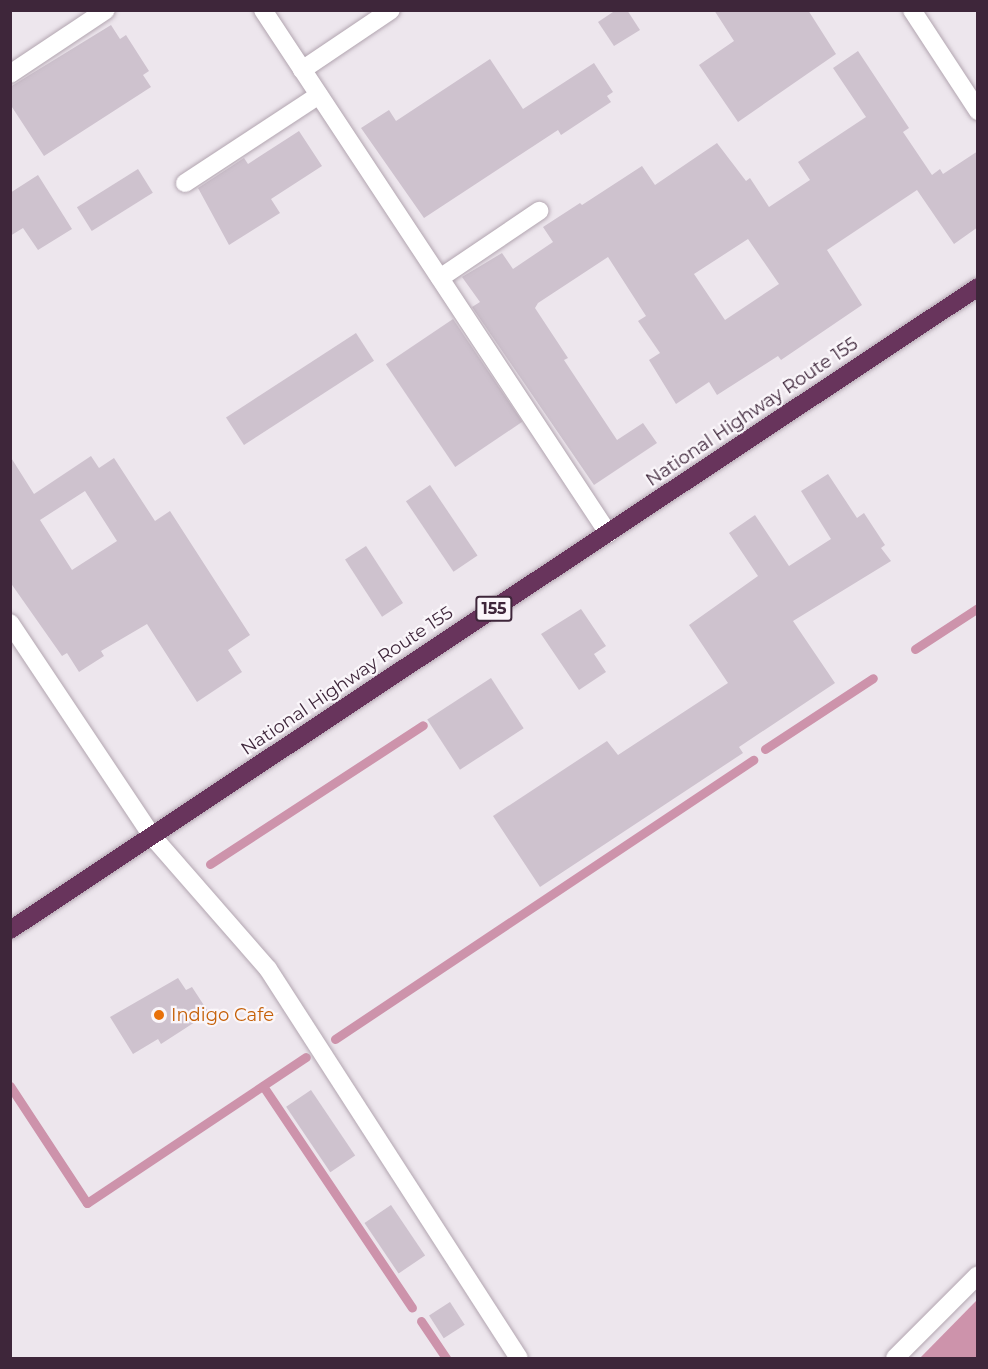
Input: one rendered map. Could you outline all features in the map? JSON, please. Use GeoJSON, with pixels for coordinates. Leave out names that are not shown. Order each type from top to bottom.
{"type":"FeatureCollection","features":[{"type":"Feature","properties":{"kind":"highway","name":"National Highway Route 155"},"geometry":{"type":"LineString","coordinates":[[10,930],[978,287]]}},
{"type":"Feature","properties":{"kind":"street"},"geometry":{"type":"LineString","coordinates":[[10,74],[106,10]]}},
{"type":"Feature","properties":{"kind":"street"},"geometry":{"type":"LineString","coordinates":[[263,10],[608,532]]}},
{"type":"Feature","properties":{"kind":"street"},"geometry":{"type":"LineString","coordinates":[[302,70],[391,10]]}},
{"type":"Feature","properties":{"kind":"street"},"geometry":{"type":"LineString","coordinates":[[912,10],[978,111]]}},
{"type":"Feature","properties":{"kind":"street"},"geometry":{"type":"LineString","coordinates":[[185,183],[319,95]]}},
{"type":"Feature","properties":{"kind":"street"},"geometry":{"type":"LineString","coordinates":[[440,278],[539,211]]}},
{"type":"Feature","properties":{"kind":"street"},"geometry":{"type":"LineString","coordinates":[[10,623],[152,836],[268,969],[519,1359]]}},
{"type":"Feature","properties":{"kind":"street"},"geometry":{"type":"LineString","coordinates":[[895,1359],[978,1275]]}},
{"type":"Feature","properties":{"kind":"shaded area"},"geometry":{"type":"Polygon","coordinates":[[[977,1300],[977,1358],[920,1358],[977,1300]]]}},
{"type":"Feature","properties":{"kind":"building"},"geometry":{"type":"Polygon","coordinates":[[[616,10],[627,10],[640,30],[614,46],[598,22],[616,10]]]}},
{"type":"Feature","properties":{"kind":"building"},"geometry":{"type":"Polygon","coordinates":[[[714,10],[808,10],[836,54],[738,122],[699,65],[734,41],[714,10]]]}},
{"type":"Feature","properties":{"kind":"building"},"geometry":{"type":"Polygon","coordinates":[[[111,25],[120,39],[126,35],[149,71],[143,75],[151,87],[44,156],[10,104],[10,87],[111,25]]]}},
{"type":"Feature","properties":{"kind":"building"},"geometry":{"type":"Polygon","coordinates":[[[858,51],[909,128],[903,132],[932,175],[940,169],[943,174],[978,151],[978,227],[954,244],[917,190],[827,250],[862,305],[781,360],[778,356],[717,395],[709,382],[676,404],[649,360],[660,353],[638,321],[646,316],[608,257],[538,303],[535,308],[568,358],[564,360],[617,440],[643,423],[657,443],[594,485],[472,307],[480,302],[462,277],[502,253],[513,269],[553,242],[543,227],[580,203],[582,205],[642,166],[655,185],[717,143],[746,181],[750,178],[769,207],[810,180],[798,162],[866,117],[833,68],[858,51]],[[748,239],[694,274],[725,320],[779,284],[748,239]]]}},
{"type":"Feature","properties":{"kind":"building"},"geometry":{"type":"Polygon","coordinates":[[[490,59],[523,109],[594,63],[613,92],[607,96],[611,102],[561,135],[558,130],[424,218],[361,128],[389,110],[396,121],[490,59]]]}},
{"type":"Feature","properties":{"kind":"building"},"geometry":{"type":"Polygon","coordinates":[[[299,131],[322,166],[271,199],[280,213],[229,245],[198,188],[244,158],[248,164],[299,131]]]}},
{"type":"Feature","properties":{"kind":"building"},"geometry":{"type":"Polygon","coordinates":[[[138,169],[153,193],[92,231],[77,207],[138,169]]]}},
{"type":"Feature","properties":{"kind":"building"},"geometry":{"type":"Polygon","coordinates":[[[38,175],[72,229],[38,250],[23,228],[10,236],[10,193],[38,175]]]}},
{"type":"Feature","properties":{"kind":"building"},"geometry":{"type":"Polygon","coordinates":[[[453,319],[522,422],[455,467],[386,364],[453,319]]]}},
{"type":"Feature","properties":{"kind":"building"},"geometry":{"type":"Polygon","coordinates":[[[356,333],[374,361],[244,445],[226,417],[356,333]]]}},
{"type":"Feature","properties":{"kind":"building"},"geometry":{"type":"Polygon","coordinates":[[[10,456],[34,494],[91,456],[99,468],[114,458],[155,521],[170,511],[250,635],[228,650],[242,672],[197,702],[147,624],[101,651],[104,656],[79,672],[67,653],[62,656],[10,582],[10,456]],[[85,491],[40,520],[72,570],[117,541],[85,491]]]}},
{"type":"Feature","properties":{"kind":"building"},"geometry":{"type":"Polygon","coordinates":[[[828,474],[857,518],[864,513],[885,545],[881,548],[891,561],[793,621],[835,683],[739,747],[743,753],[540,887],[493,816],[607,741],[618,755],[728,683],[689,625],[758,576],[729,533],[755,515],[789,566],[831,539],[801,491],[828,474]]]}},
{"type":"Feature","properties":{"kind":"building"},"geometry":{"type":"Polygon","coordinates":[[[430,485],[478,555],[453,572],[406,501],[430,485]]]}},
{"type":"Feature","properties":{"kind":"building"},"geometry":{"type":"Polygon","coordinates":[[[366,546],[403,603],[382,617],[345,560],[366,546]]]}},
{"type":"Feature","properties":{"kind":"building"},"geometry":{"type":"Polygon","coordinates":[[[581,609],[606,646],[594,654],[606,672],[579,690],[541,634],[581,609]]]}},
{"type":"Feature","properties":{"kind":"building"},"geometry":{"type":"Polygon","coordinates":[[[491,678],[524,728],[460,770],[427,719],[491,678]]]}},
{"type":"Feature","properties":{"kind":"building","name":"Indigo Cafe"},"geometry":{"type":"Polygon","coordinates":[[[178,978],[186,990],[192,987],[209,1013],[161,1044],[158,1039],[133,1054],[110,1017],[178,978]]]}},
{"type":"Feature","properties":{"kind":"building"},"geometry":{"type":"Polygon","coordinates":[[[311,1090],[355,1155],[330,1172],[286,1107],[311,1090]]]}},
{"type":"Feature","properties":{"kind":"building"},"geometry":{"type":"Polygon","coordinates":[[[391,1205],[425,1256],[399,1273],[364,1223],[391,1205]]]}},
{"type":"Feature","properties":{"kind":"building"},"geometry":{"type":"Polygon","coordinates":[[[450,1302],[465,1325],[444,1338],[429,1316],[450,1302]]]}},
{"type":"Feature","properties":{"kind":"waterway"},"geometry":{"type":"LineString","coordinates":[[915,649],[978,608]]}},
{"type":"Feature","properties":{"kind":"waterway"},"geometry":{"type":"LineString","coordinates":[[765,749],[873,678]]}},
{"type":"Feature","properties":{"kind":"waterway"},"geometry":{"type":"LineString","coordinates":[[210,864],[423,725]]}},
{"type":"Feature","properties":{"kind":"waterway"},"geometry":{"type":"LineString","coordinates":[[335,1039],[753,760]]}},
{"type":"Feature","properties":{"kind":"waterway"},"geometry":{"type":"LineString","coordinates":[[10,1086],[87,1203],[306,1057]]}},
{"type":"Feature","properties":{"kind":"waterway"},"geometry":{"type":"LineString","coordinates":[[263,1086],[412,1308]]}},
{"type":"Feature","properties":{"kind":"waterway"},"geometry":{"type":"LineString","coordinates":[[421,1321],[446,1358]]}},
{"type":"Feature","properties":{"kind":"place","name":"Indigo Cafe"},"geometry":{"type":"Point","coordinates":[159,1015]}}]}
